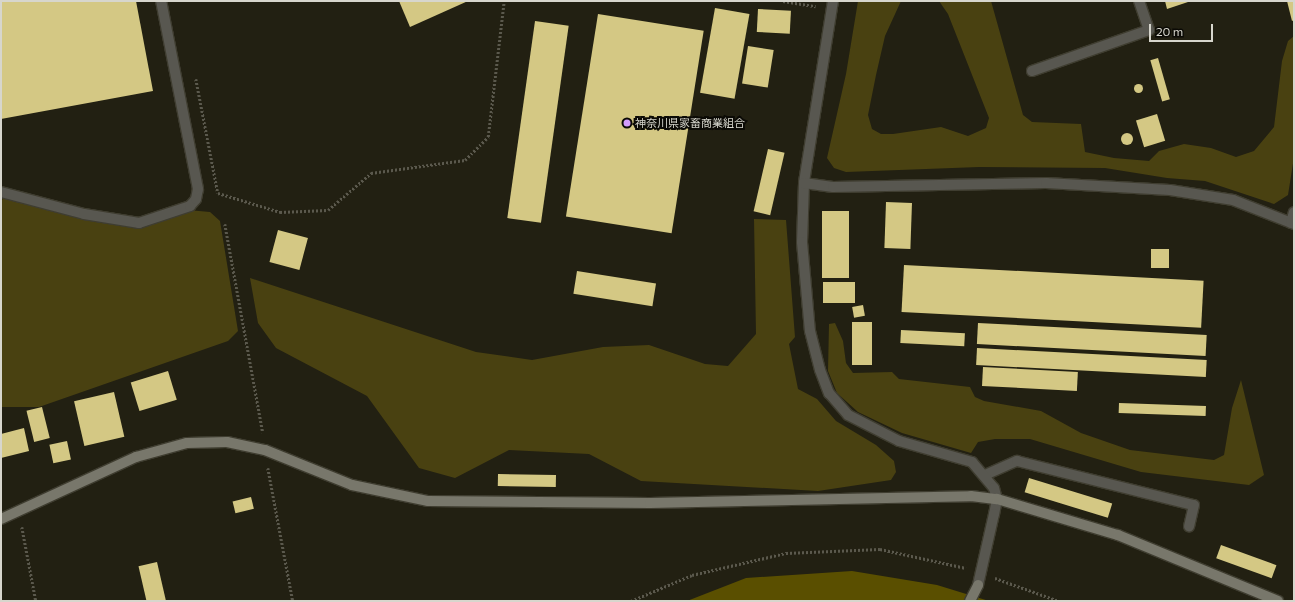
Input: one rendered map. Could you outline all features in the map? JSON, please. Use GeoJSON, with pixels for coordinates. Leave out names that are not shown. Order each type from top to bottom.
{"type":"FeatureCollection","features":[{"type":"Feature","properties":{"kind":"street"},"geometry":{"type":"LineString","coordinates":[[1,192],[84,214],[139,223],[190,206],[196,199],[198,189],[161,1]]}},
{"type":"Feature","properties":{"kind":"street"},"geometry":{"type":"LineString","coordinates":[[1032,71],[1148,30],[1139,1]]}},
{"type":"Feature","properties":{"kind":"street"},"geometry":{"type":"LineString","coordinates":[[834,5],[804,183],[802,242],[810,331],[820,370],[829,393],[848,415],[899,441],[972,462],[994,488],[997,499],[978,585],[970,601]]}},
{"type":"Feature","properties":{"kind":"street"},"geometry":{"type":"LineString","coordinates":[[804,183],[832,187],[1046,183],[1170,190],[1233,200],[1293,224],[1294,212]]}},
{"type":"Feature","properties":{"kind":"street"},"geometry":{"type":"LineString","coordinates":[[1,519],[19,513],[136,457],[187,443],[227,442],[266,450],[352,485],[428,501],[650,503],[971,496],[997,499],[1118,535],[1278,601]]}},
{"type":"Feature","properties":{"kind":"street"},"geometry":{"type":"LineString","coordinates":[[984,475],[1017,461],[1194,505],[1189,526]]}},
{"type":"Feature","properties":{"kind":"path"},"geometry":{"type":"LineString","coordinates":[[196,79],[218,193],[280,212],[328,210],[371,173],[465,160],[488,137],[504,1]]}},
{"type":"Feature","properties":{"kind":"path"},"geometry":{"type":"LineString","coordinates":[[783,1],[834,5]]}},
{"type":"Feature","properties":{"kind":"path"},"geometry":{"type":"LineString","coordinates":[[225,224],[293,601]]}},
{"type":"Feature","properties":{"kind":"path"},"geometry":{"type":"LineString","coordinates":[[19,513],[36,601]]}},
{"type":"Feature","properties":{"kind":"path"},"geometry":{"type":"LineString","coordinates":[[631,601],[692,575],[786,553],[880,549]]}},
{"type":"Feature","properties":{"kind":"shaded area"},"geometry":{"type":"Polygon","coordinates":[[[858,1],[901,1],[885,36],[868,115],[872,129],[881,134],[893,134],[941,127],[968,136],[986,128],[989,118],[948,14],[939,1],[991,1],[1023,115],[1032,122],[1081,124],[1085,152],[1114,158],[1149,161],[1159,151],[1184,144],[1211,148],[1236,157],[1254,151],[1274,127],[1282,61],[1288,41],[1294,36],[1294,157],[1288,195],[1274,204],[1205,181],[1167,178],[1105,168],[979,167],[846,172],[834,168],[827,158],[846,74],[858,1]]]}},
{"type":"Feature","properties":{"kind":"shaded area"},"geometry":{"type":"Polygon","coordinates":[[[12,195],[136,221],[188,210],[210,212],[220,221],[238,331],[228,341],[39,407],[1,407],[1,200],[12,195]]]}},
{"type":"Feature","properties":{"kind":"shaded area"},"geometry":{"type":"Polygon","coordinates":[[[754,219],[786,220],[795,337],[789,344],[798,389],[817,399],[836,421],[876,445],[894,461],[896,472],[891,480],[818,491],[641,481],[589,454],[509,450],[455,478],[419,468],[367,396],[276,348],[258,323],[250,278],[476,352],[532,360],[603,347],[649,345],[705,364],[728,366],[756,334],[754,219]]]}},
{"type":"Feature","properties":{"kind":"shaded area"},"geometry":{"type":"Polygon","coordinates":[[[835,323],[843,341],[846,363],[853,373],[892,372],[899,379],[970,387],[975,397],[984,401],[1041,411],[1081,433],[1130,450],[1214,460],[1224,455],[1232,408],[1241,380],[1264,475],[1249,485],[1141,472],[1030,439],[995,439],[978,442],[971,453],[902,433],[858,412],[837,393],[828,371],[829,324],[835,323]]]}},
{"type":"Feature","properties":{"kind":"shaded area"},"geometry":{"type":"Polygon","coordinates":[[[852,571],[937,585],[989,601],[687,601],[746,578],[852,571]]]}},
{"type":"Feature","properties":{"kind":"building"},"geometry":{"type":"Polygon","coordinates":[[[1,1],[136,1],[153,91],[1,119],[1,1]]]}},
{"type":"Feature","properties":{"kind":"building"},"geometry":{"type":"Polygon","coordinates":[[[399,1],[468,1],[410,27],[399,1]]]}},
{"type":"Feature","properties":{"kind":"building"},"geometry":{"type":"Polygon","coordinates":[[[1165,1],[1191,1],[1167,9],[1165,1]]]}},
{"type":"Feature","properties":{"kind":"building"},"geometry":{"type":"Polygon","coordinates":[[[1287,1],[1294,1],[1294,20],[1292,21],[1287,1]]]}},
{"type":"Feature","properties":{"kind":"building"},"geometry":{"type":"Polygon","coordinates":[[[715,8],[749,14],[735,99],[700,93],[715,8]]]}},
{"type":"Feature","properties":{"kind":"building"},"geometry":{"type":"Polygon","coordinates":[[[758,9],[791,11],[790,34],[757,32],[758,9]]]}},
{"type":"Feature","properties":{"kind":"building"},"geometry":{"type":"Polygon","coordinates":[[[598,14],[704,31],[672,233],[566,216],[598,14]]]}},
{"type":"Feature","properties":{"kind":"building"},"geometry":{"type":"Polygon","coordinates":[[[535,21],[569,26],[541,223],[507,218],[535,21]]]}},
{"type":"Feature","properties":{"kind":"building"},"geometry":{"type":"Polygon","coordinates":[[[748,46],[774,50],[768,88],[742,84],[748,46]]]}},
{"type":"Feature","properties":{"kind":"building"},"geometry":{"type":"Polygon","coordinates":[[[1158,58],[1170,99],[1162,102],[1150,60],[1158,58]]]}},
{"type":"Feature","properties":{"kind":"building"},"geometry":{"type":"Polygon","coordinates":[[[1138,83],[1143,88],[1138,93],[1133,88],[1138,83]]]}},
{"type":"Feature","properties":{"kind":"building"},"geometry":{"type":"Polygon","coordinates":[[[1157,114],[1165,141],[1144,147],[1136,120],[1157,114]]]}},
{"type":"Feature","properties":{"kind":"building"},"geometry":{"type":"Polygon","coordinates":[[[1127,133],[1131,135],[1133,139],[1131,143],[1127,145],[1123,143],[1121,139],[1123,135],[1127,133]]]}},
{"type":"Feature","properties":{"kind":"building"},"geometry":{"type":"Polygon","coordinates":[[[768,149],[785,153],[770,215],[754,211],[768,149]]]}},
{"type":"Feature","properties":{"kind":"building"},"geometry":{"type":"Polygon","coordinates":[[[886,202],[912,203],[910,249],[884,248],[886,202]]]}},
{"type":"Feature","properties":{"kind":"building"},"geometry":{"type":"Polygon","coordinates":[[[822,211],[849,211],[849,278],[822,278],[822,211]]]}},
{"type":"Feature","properties":{"kind":"building"},"geometry":{"type":"Polygon","coordinates":[[[278,230],[308,238],[299,270],[269,262],[278,230]]]}},
{"type":"Feature","properties":{"kind":"building"},"geometry":{"type":"Polygon","coordinates":[[[1151,249],[1169,249],[1169,268],[1151,268],[1151,249]]]}},
{"type":"Feature","properties":{"kind":"building"},"geometry":{"type":"Polygon","coordinates":[[[904,265],[1204,281],[1201,328],[902,312],[904,265]]]}},
{"type":"Feature","properties":{"kind":"building"},"geometry":{"type":"Polygon","coordinates":[[[577,271],[656,284],[652,306],[573,294],[577,271]]]}},
{"type":"Feature","properties":{"kind":"building"},"geometry":{"type":"Polygon","coordinates":[[[823,282],[855,282],[855,303],[823,303],[823,282]]]}},
{"type":"Feature","properties":{"kind":"building"},"geometry":{"type":"Polygon","coordinates":[[[863,305],[865,316],[854,318],[852,307],[863,305]]]}},
{"type":"Feature","properties":{"kind":"building"},"geometry":{"type":"Polygon","coordinates":[[[852,322],[872,322],[872,365],[852,365],[852,322]]]}},
{"type":"Feature","properties":{"kind":"building"},"geometry":{"type":"Polygon","coordinates":[[[978,323],[1207,335],[1206,356],[977,344],[978,323]]]}},
{"type":"Feature","properties":{"kind":"building"},"geometry":{"type":"Polygon","coordinates":[[[901,330],[965,333],[964,346],[900,343],[901,330]]]}},
{"type":"Feature","properties":{"kind":"building"},"geometry":{"type":"Polygon","coordinates":[[[977,348],[1207,360],[1206,377],[976,365],[977,348]]]}},
{"type":"Feature","properties":{"kind":"building"},"geometry":{"type":"Polygon","coordinates":[[[983,367],[1078,372],[1077,391],[982,386],[983,367]]]}},
{"type":"Feature","properties":{"kind":"building"},"geometry":{"type":"Polygon","coordinates":[[[168,371],[177,400],[139,411],[131,382],[168,371]]]}},
{"type":"Feature","properties":{"kind":"building"},"geometry":{"type":"Polygon","coordinates":[[[114,392],[124,437],[84,446],[74,401],[114,392]]]}},
{"type":"Feature","properties":{"kind":"building"},"geometry":{"type":"Polygon","coordinates":[[[1119,403],[1206,406],[1206,416],[1119,413],[1119,403]]]}},
{"type":"Feature","properties":{"kind":"building"},"geometry":{"type":"Polygon","coordinates":[[[42,407],[50,438],[34,442],[26,411],[42,407]]]}},
{"type":"Feature","properties":{"kind":"building"},"geometry":{"type":"Polygon","coordinates":[[[24,428],[29,451],[1,458],[1,434],[24,428]]]}},
{"type":"Feature","properties":{"kind":"building"},"geometry":{"type":"Polygon","coordinates":[[[67,441],[71,460],[53,463],[49,445],[67,441]]]}},
{"type":"Feature","properties":{"kind":"building"},"geometry":{"type":"Polygon","coordinates":[[[498,474],[556,475],[556,487],[498,486],[498,474]]]}},
{"type":"Feature","properties":{"kind":"building"},"geometry":{"type":"Polygon","coordinates":[[[1029,478],[1112,503],[1108,518],[1025,492],[1029,478]]]}},
{"type":"Feature","properties":{"kind":"building"},"geometry":{"type":"Polygon","coordinates":[[[251,497],[254,509],[235,513],[233,502],[251,497]]]}},
{"type":"Feature","properties":{"kind":"building"},"geometry":{"type":"Polygon","coordinates":[[[1221,545],[1276,565],[1272,578],[1216,558],[1221,545]]]}},
{"type":"Feature","properties":{"kind":"building"},"geometry":{"type":"Polygon","coordinates":[[[157,562],[166,601],[147,601],[138,566],[157,562]]]}},
{"type":"Feature","properties":{"kind":"place","name":"神奈川県家畜商業組合"},"geometry":{"type":"Point","coordinates":[627,123]}}]}
